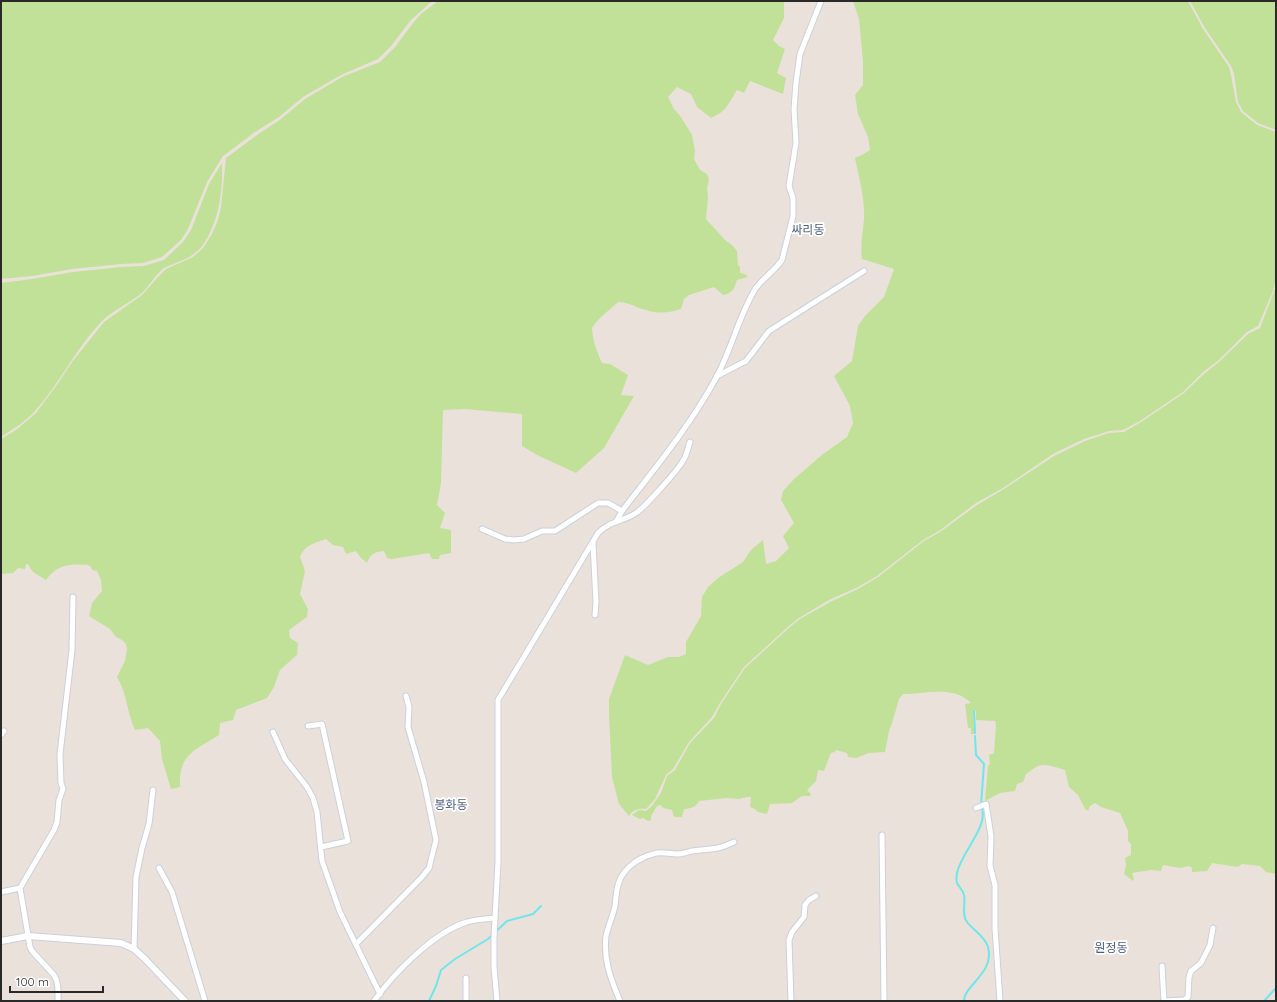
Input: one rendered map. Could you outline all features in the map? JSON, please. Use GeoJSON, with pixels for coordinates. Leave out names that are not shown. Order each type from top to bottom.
{"type":"FeatureCollection","features":[{"type":"Feature","properties":{"kind":"street"},"geometry":{"type":"LineString","coordinates":[[616,522],[622,511],[678,438],[702,402],[717,376],[754,290],[782,260],[794,206],[789,186],[796,143],[794,109],[800,54],[821,1]]}},
{"type":"Feature","properties":{"kind":"street"},"geometry":{"type":"LineString","coordinates":[[717,376],[746,361],[769,331],[864,271]]}},
{"type":"Feature","properties":{"kind":"street"},"geometry":{"type":"LineString","coordinates":[[497,1001],[494,967],[494,928],[498,862],[498,700],[598,533],[604,526],[628,518],[638,512],[677,470],[684,460],[690,442]]}},
{"type":"Feature","properties":{"kind":"street"},"geometry":{"type":"LineString","coordinates":[[482,529],[505,539],[524,539],[542,532],[555,531],[598,502],[608,503],[622,511]]}},
{"type":"Feature","properties":{"kind":"street"},"geometry":{"type":"LineString","coordinates":[[592,542],[596,602],[595,615]]}},
{"type":"Feature","properties":{"kind":"street"},"geometry":{"type":"LineString","coordinates":[[58,1001],[58,984],[54,975],[32,951],[20,888],[54,830],[57,822],[59,800],[63,789],[61,783],[60,754],[72,650],[73,597]]}},
{"type":"Feature","properties":{"kind":"street"},"geometry":{"type":"LineString","coordinates":[[356,944],[429,868],[436,840],[424,782],[409,733],[409,707],[406,696]]}},
{"type":"Feature","properties":{"kind":"street"},"geometry":{"type":"LineString","coordinates":[[308,726],[322,724],[348,841],[320,847]]}},
{"type":"Feature","properties":{"kind":"street"},"geometry":{"type":"LineString","coordinates":[[273,732],[285,759],[307,787],[313,798],[317,812],[322,861],[340,912],[380,994]]}},
{"type":"Feature","properties":{"kind":"street"},"geometry":{"type":"LineString","coordinates":[[134,949],[136,877],[149,824],[153,790]]}},
{"type":"Feature","properties":{"kind":"street"},"geometry":{"type":"LineString","coordinates":[[976,808],[986,804],[990,836],[990,866],[995,885],[995,928],[1000,1001]]}},
{"type":"Feature","properties":{"kind":"street"},"geometry":{"type":"LineString","coordinates":[[882,835],[884,1001]]}},
{"type":"Feature","properties":{"kind":"street"},"geometry":{"type":"LineString","coordinates":[[620,1001],[609,974],[606,935],[614,910],[618,883],[622,874],[630,865],[653,854],[664,852],[675,854],[712,850],[723,848],[734,842]]}},
{"type":"Feature","properties":{"kind":"street"},"geometry":{"type":"LineString","coordinates":[[159,868],[172,892],[204,1001]]}},
{"type":"Feature","properties":{"kind":"street"},"geometry":{"type":"LineString","coordinates":[[1,892],[20,888]]}},
{"type":"Feature","properties":{"kind":"street"},"geometry":{"type":"LineString","coordinates":[[791,1001],[789,940],[792,932],[804,917],[806,905],[809,900],[816,896]]}},
{"type":"Feature","properties":{"kind":"street"},"geometry":{"type":"LineString","coordinates":[[374,1001],[402,967],[449,930],[468,921],[495,918]]}},
{"type":"Feature","properties":{"kind":"street"},"geometry":{"type":"LineString","coordinates":[[1162,966],[1164,1001],[1184,1000],[1188,997],[1189,977],[1191,971],[1201,963],[1210,945],[1213,928]]}},
{"type":"Feature","properties":{"kind":"street"},"geometry":{"type":"LineString","coordinates":[[1,941],[28,936],[121,943],[134,949],[185,1001]]}},
{"type":"Feature","properties":{"kind":"street"},"geometry":{"type":"LineString","coordinates":[[466,978],[466,1001]]}},
{"type":"Feature","properties":{"kind":"green space"},"geometry":{"type":"Polygon","coordinates":[[[1,1],[432,1],[410,21],[392,45],[378,59],[341,75],[303,97],[279,117],[255,132],[223,156],[207,182],[188,229],[181,240],[162,257],[143,263],[72,269],[32,276],[1,279],[1,1]]]}},
{"type":"Feature","properties":{"kind":"green space"},"geometry":{"type":"Polygon","coordinates":[[[438,1],[784,1],[784,18],[773,40],[785,49],[777,73],[786,78],[783,94],[750,81],[744,93],[737,90],[724,110],[711,118],[697,107],[691,94],[677,87],[668,97],[674,109],[681,117],[692,135],[695,151],[694,159],[700,170],[707,174],[709,180],[707,188],[708,197],[706,219],[737,251],[740,273],[745,274],[748,277],[737,280],[733,290],[723,295],[714,287],[689,295],[684,299],[681,309],[668,312],[655,312],[618,302],[598,321],[592,328],[592,333],[595,346],[602,363],[610,364],[628,375],[621,395],[634,396],[604,448],[576,473],[537,455],[522,446],[522,414],[464,409],[443,410],[441,483],[437,505],[445,513],[440,528],[451,530],[451,553],[440,555],[439,559],[432,559],[429,553],[392,559],[387,558],[384,551],[373,554],[367,563],[356,551],[346,554],[343,547],[333,545],[326,539],[307,547],[300,557],[305,571],[300,594],[308,609],[307,617],[289,630],[290,638],[298,643],[297,655],[280,670],[274,687],[267,698],[236,710],[233,720],[220,723],[219,735],[190,754],[182,767],[180,787],[171,789],[162,759],[160,741],[148,728],[135,730],[123,690],[117,677],[125,661],[127,649],[126,644],[116,637],[110,629],[89,616],[92,603],[102,591],[101,580],[97,571],[92,570],[88,565],[66,565],[53,572],[46,580],[34,572],[29,565],[26,564],[25,569],[18,568],[13,573],[1,574],[1,439],[16,430],[36,413],[72,362],[104,322],[142,295],[166,269],[193,257],[203,248],[212,234],[218,220],[221,207],[226,158],[281,119],[305,99],[342,77],[380,62],[395,47],[421,14],[438,1]]]}},
{"type":"Feature","properties":{"kind":"green space"},"geometry":{"type":"Polygon","coordinates":[[[853,1],[1188,1],[1203,29],[1229,67],[1236,102],[1241,112],[1257,125],[1276,132],[1276,278],[1273,291],[1258,326],[1247,332],[1219,360],[1203,372],[1183,392],[1140,421],[1123,430],[1109,431],[1084,439],[1053,454],[1003,488],[976,503],[939,531],[923,540],[877,576],[858,587],[829,600],[790,625],[744,667],[712,717],[689,742],[673,769],[666,775],[655,799],[646,809],[636,810],[629,816],[619,804],[612,777],[609,715],[609,699],[625,655],[648,665],[668,657],[679,657],[686,654],[686,642],[701,616],[702,597],[708,587],[718,578],[743,562],[751,550],[763,540],[766,564],[776,561],[789,548],[783,536],[794,523],[781,500],[783,491],[794,479],[823,454],[847,437],[853,423],[850,406],[834,376],[852,361],[858,326],[865,316],[884,297],[894,269],[862,259],[861,249],[864,203],[855,158],[870,150],[868,137],[858,114],[855,95],[863,85],[863,62],[859,19],[853,1]]]}},
{"type":"Feature","properties":{"kind":"green space"},"geometry":{"type":"Polygon","coordinates":[[[1190,1],[1276,1],[1276,130],[1258,123],[1243,111],[1238,102],[1234,74],[1231,66],[1205,28],[1190,1]]]}},
{"type":"Feature","properties":{"kind":"green space"},"geometry":{"type":"Polygon","coordinates":[[[222,163],[222,185],[219,206],[213,226],[203,245],[198,251],[188,257],[164,268],[142,293],[111,313],[102,321],[84,343],[35,411],[23,422],[1,437],[1,283],[73,272],[144,266],[164,260],[183,242],[191,230],[209,184],[222,163]]]}},
{"type":"Feature","properties":{"kind":"green space"},"geometry":{"type":"Polygon","coordinates":[[[1276,286],[1276,874],[1266,872],[1260,866],[1242,864],[1238,867],[1212,863],[1207,871],[1192,872],[1192,868],[1189,866],[1180,868],[1163,865],[1161,871],[1151,870],[1132,873],[1134,879],[1133,881],[1124,874],[1126,865],[1125,858],[1131,855],[1131,844],[1128,841],[1128,831],[1120,813],[1101,807],[1095,803],[1090,806],[1088,811],[1085,809],[1078,795],[1069,787],[1065,770],[1047,765],[1036,767],[1026,774],[1023,782],[1017,784],[1015,791],[1000,793],[985,801],[988,766],[990,764],[989,755],[994,753],[995,721],[976,720],[976,711],[973,710],[974,734],[971,734],[971,728],[968,728],[965,704],[971,703],[964,697],[948,692],[903,694],[899,699],[889,731],[885,752],[869,753],[856,758],[848,757],[847,753],[836,750],[834,753],[832,752],[824,771],[818,770],[816,781],[807,790],[811,794],[810,796],[802,796],[792,803],[770,804],[767,814],[758,812],[750,807],[751,797],[747,797],[739,799],[727,798],[699,801],[693,807],[684,809],[682,817],[674,817],[672,810],[663,808],[661,805],[657,806],[651,816],[651,820],[648,821],[643,818],[640,819],[632,815],[639,810],[646,811],[652,806],[661,793],[667,776],[675,770],[690,743],[714,718],[721,704],[745,668],[791,626],[800,619],[830,602],[858,589],[878,577],[924,541],[940,532],[977,505],[1054,456],[1085,441],[1109,433],[1124,432],[1184,393],[1248,334],[1260,328],[1276,286]]]}},
{"type":"Feature","properties":{"kind":"waterway"},"geometry":{"type":"LineString","coordinates":[[974,711],[975,733]]}},
{"type":"Feature","properties":{"kind":"waterway"},"geometry":{"type":"LineString","coordinates":[[975,736],[976,755],[984,764],[981,805]]}},
{"type":"Feature","properties":{"kind":"waterway"},"geometry":{"type":"LineString","coordinates":[[964,1001],[965,995],[987,964],[989,956],[986,943],[979,933],[965,919],[964,895],[957,884],[956,878],[959,865],[978,832],[983,816],[982,809]]}},
{"type":"Feature","properties":{"kind":"waterway"},"geometry":{"type":"LineString","coordinates":[[429,1001],[441,970],[455,959],[488,939],[507,921],[533,914],[541,906]]}},
{"type":"Feature","properties":{"kind":"waterway"},"geometry":{"type":"LineString","coordinates":[[1264,1001],[1276,988]]}},
{"type":"Feature","properties":{"kind":"district","name":"싸리동"},"geometry":{"type":"Point","coordinates":[808,229]}},
{"type":"Feature","properties":{"kind":"district","name":"봉화동"},"geometry":{"type":"Point","coordinates":[451,804]}},
{"type":"Feature","properties":{"kind":"district","name":"원정동"},"geometry":{"type":"Point","coordinates":[1111,947]}}]}
